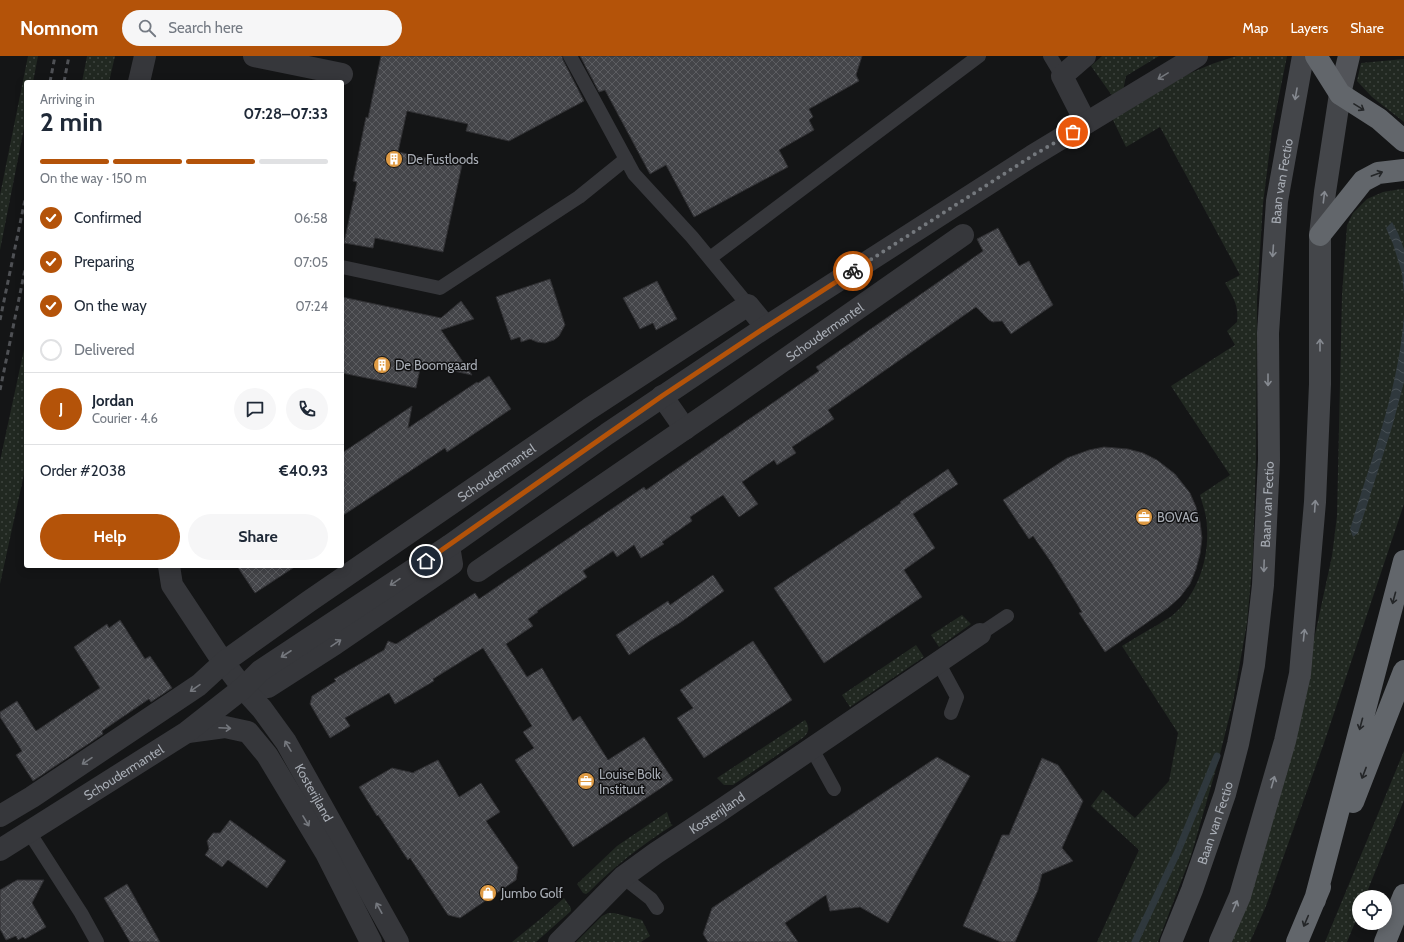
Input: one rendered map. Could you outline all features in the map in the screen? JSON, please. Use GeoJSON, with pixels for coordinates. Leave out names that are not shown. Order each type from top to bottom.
{"type":"FeatureCollection","features":[{"type":"Feature","properties":{"kind":"highway"},"geometry":{"type":"LineString","coordinates":[[1316,56],[1340,94],[1379,119],[1404,141]]}},
{"type":"Feature","properties":{"kind":"highway"},"geometry":{"type":"LineString","coordinates":[[1320,235],[1363,181],[1378,173],[1404,170]]}},
{"type":"Feature","properties":{"kind":"highway"},"geometry":{"type":"LineString","coordinates":[[1315,900],[1404,561]]}},
{"type":"Feature","properties":{"kind":"highway"},"geometry":{"type":"LineString","coordinates":[[1297,942],[1315,900],[1404,671]]}},
{"type":"Feature","properties":{"kind":"highway"},"geometry":{"type":"LineString","coordinates":[[1385,942],[1404,894]]}},
{"type":"Feature","properties":{"kind":"main road","name":"Baan van Fectio"},"geometry":{"type":"LineString","coordinates":[[1171,942],[1192,890],[1225,794],[1238,744],[1254,665],[1264,586],[1269,460],[1268,333],[1277,201],[1303,56]]}},
{"type":"Feature","properties":{"kind":"main road"},"geometry":{"type":"LineString","coordinates":[[1220,942],[1240,896],[1285,741],[1300,674],[1315,502],[1320,392],[1320,235],[1326,184],[1340,94],[1349,56]]}},
{"type":"Feature","properties":{"kind":"street"},"geometry":{"type":"LineString","coordinates":[[139,80],[145,56]]}},
{"type":"Feature","properties":{"kind":"street"},"geometry":{"type":"LineString","coordinates":[[254,56],[343,71]]}},
{"type":"Feature","properties":{"kind":"street"},"geometry":{"type":"LineString","coordinates":[[1085,56],[1062,76],[1086,124]]}},
{"type":"Feature","properties":{"kind":"street","name":"Schoudermantel"},"geometry":{"type":"LineString","coordinates":[[0,850],[187,732],[243,688],[260,671],[449,546],[662,396],[766,327],[1032,156],[1197,56]]}},
{"type":"Feature","properties":{"kind":"street","name":"Schoudermantel"},"geometry":{"type":"LineString","coordinates":[[478,571],[963,235]]}},
{"type":"Feature","properties":{"kind":"street"},"geometry":{"type":"LineString","coordinates":[[748,305],[766,327]]}},
{"type":"Feature","properties":{"kind":"street","name":"Schoudermantel"},"geometry":{"type":"LineString","coordinates":[[0,816],[32,797],[200,685],[224,662],[308,602],[583,413],[748,305]]}},
{"type":"Feature","properties":{"kind":"street"},"geometry":{"type":"LineString","coordinates":[[662,396],[685,429]]}},
{"type":"Feature","properties":{"kind":"street"},"geometry":{"type":"LineString","coordinates":[[169,568],[172,585],[243,688],[248,732],[225,727],[187,732]]}},
{"type":"Feature","properties":{"kind":"street","name":"Kosterijland"},"geometry":{"type":"LineString","coordinates":[[559,942],[623,877],[678,838],[980,634]]}},
{"type":"Feature","properties":{"kind":"street","name":"Kosterijland"},"geometry":{"type":"LineString","coordinates":[[243,688],[262,709],[286,742],[398,942]]}},
{"type":"Feature","properties":{"kind":"street","name":"Kosterijland"},"geometry":{"type":"LineString","coordinates":[[248,732],[267,755],[326,853],[371,942]]}},
{"type":"Feature","properties":{"kind":"lane"},"geometry":{"type":"LineString","coordinates":[[570,56],[634,174],[692,237],[748,305]]}},
{"type":"Feature","properties":{"kind":"lane"},"geometry":{"type":"LineString","coordinates":[[710,258],[979,56]]}},
{"type":"Feature","properties":{"kind":"lane"},"geometry":{"type":"LineString","coordinates":[[1048,56],[1062,76]]}},
{"type":"Feature","properties":{"kind":"lane"},"geometry":{"type":"LineString","coordinates":[[344,267],[440,288],[579,197],[626,159]]}},
{"type":"Feature","properties":{"kind":"lane"},"geometry":{"type":"LineString","coordinates":[[980,634],[1007,616]]}},
{"type":"Feature","properties":{"kind":"lane"},"geometry":{"type":"LineString","coordinates":[[938,662],[956,697],[951,713]]}},
{"type":"Feature","properties":{"kind":"lane"},"geometry":{"type":"LineString","coordinates":[[812,748],[834,789]]}},
{"type":"Feature","properties":{"kind":"lane"},"geometry":{"type":"LineString","coordinates":[[29,832],[81,913],[97,942]]}},
{"type":"Feature","properties":{"kind":"lane"},"geometry":{"type":"LineString","coordinates":[[623,877],[651,900],[657,908]]}},
{"type":"Feature","properties":{"kind":"shaded area"},"geometry":{"type":"Polygon","coordinates":[[[28,56],[38,56],[33,80],[24,80],[24,128],[0,250],[0,195],[28,56]]]}},
{"type":"Feature","properties":{"kind":"shaded area"},"geometry":{"type":"Polygon","coordinates":[[[87,56],[115,56],[109,80],[82,80],[87,56]]]}},
{"type":"Feature","properties":{"kind":"shaded area"},"geometry":{"type":"Polygon","coordinates":[[[1102,56],[1159,56],[1126,76],[1123,91],[1113,97],[1091,66],[1102,56]]]}},
{"type":"Feature","properties":{"kind":"shaded area"},"geometry":{"type":"Polygon","coordinates":[[[1237,56],[1287,56],[1272,131],[1263,204],[1257,299],[1256,460],[1253,557],[1247,623],[1233,702],[1218,762],[1191,856],[1158,942],[1097,942],[1139,850],[1091,806],[1103,790],[1135,818],[1169,781],[1178,733],[1122,646],[1172,615],[1190,596],[1200,575],[1206,551],[1207,524],[1200,495],[1230,475],[1171,386],[1235,345],[1227,331],[1237,322],[1237,311],[1235,301],[1225,283],[1240,275],[1160,127],[1126,147],[1113,120],[1115,114],[1174,81],[1205,67],[1237,56]]]}},
{"type":"Feature","properties":{"kind":"shaded area"},"geometry":{"type":"Polygon","coordinates":[[[1404,59],[1404,122],[1372,97],[1357,81],[1361,63],[1404,59]]]}},
{"type":"Feature","properties":{"kind":"shaded area"},"geometry":{"type":"Polygon","coordinates":[[[1404,189],[1404,504],[1324,743],[1266,906],[1250,942],[1224,942],[1293,736],[1332,556],[1337,516],[1342,295],[1347,225],[1353,213],[1367,199],[1383,192],[1404,189]]]}},
{"type":"Feature","properties":{"kind":"shaded area"},"geometry":{"type":"Polygon","coordinates":[[[24,349],[24,474],[0,584],[0,461],[24,349]]]}},
{"type":"Feature","properties":{"kind":"shaded area"},"geometry":{"type":"Polygon","coordinates":[[[962,615],[971,624],[939,647],[931,635],[962,615]]]}},
{"type":"Feature","properties":{"kind":"shaded area"},"geometry":{"type":"Polygon","coordinates":[[[916,645],[924,657],[850,707],[842,695],[916,645]]]}},
{"type":"Feature","properties":{"kind":"shaded area"},"geometry":{"type":"Polygon","coordinates":[[[805,720],[808,728],[804,737],[733,785],[724,785],[717,778],[805,720]]]}},
{"type":"Feature","properties":{"kind":"shaded area"},"geometry":{"type":"Polygon","coordinates":[[[1404,751],[1404,800],[1368,890],[1352,890],[1352,930],[1347,942],[1325,942],[1404,751]]]}},
{"type":"Feature","properties":{"kind":"shaded area"},"geometry":{"type":"Polygon","coordinates":[[[667,812],[671,824],[673,825],[629,856],[608,873],[589,892],[586,894],[583,893],[577,884],[617,846],[667,812]]]}},
{"type":"Feature","properties":{"kind":"shaded area"},"geometry":{"type":"Polygon","coordinates":[[[564,898],[571,908],[571,911],[536,942],[512,942],[544,916],[564,898]]]}},
{"type":"Feature","properties":{"kind":"shaded area"},"geometry":{"type":"Polygon","coordinates":[[[608,913],[614,913],[642,920],[650,936],[641,942],[576,942],[602,916],[608,913]]]}},
{"type":"Feature","properties":{"kind":"water"},"geometry":{"type":"Polygon","coordinates":[[[1392,222],[1404,249],[1404,295],[1402,273],[1393,244],[1386,228],[1392,222]]]}},
{"type":"Feature","properties":{"kind":"water"},"geometry":{"type":"Polygon","coordinates":[[[1404,315],[1404,382],[1392,427],[1358,533],[1353,537],[1350,529],[1391,396],[1397,369],[1404,315]]]}},
{"type":"Feature","properties":{"kind":"building","name":"De Fustloods"},"geometry":{"type":"Polygon","coordinates":[[[381,56],[562,56],[584,101],[509,141],[466,131],[468,124],[407,111],[398,152],[462,165],[443,252],[375,238],[373,248],[344,243],[357,182],[353,181],[366,117],[368,118],[381,56]]]}},
{"type":"Feature","properties":{"kind":"building"},"geometry":{"type":"Polygon","coordinates":[[[580,56],[862,56],[856,75],[859,81],[809,109],[813,117],[809,120],[814,130],[779,150],[788,167],[694,217],[666,165],[650,174],[605,90],[599,92],[580,56]]]}},
{"type":"Feature","properties":{"kind":"building"},"geometry":{"type":"Polygon","coordinates":[[[998,228],[1019,266],[1029,261],[1053,305],[1011,334],[1002,321],[993,322],[989,320],[976,307],[828,410],[834,419],[792,447],[796,453],[777,465],[774,460],[742,482],[758,504],[739,517],[723,495],[690,517],[692,521],[662,542],[664,544],[641,558],[634,545],[617,557],[613,551],[583,571],[587,577],[537,611],[538,612],[528,619],[533,626],[506,644],[527,677],[542,668],[573,721],[580,716],[608,760],[644,737],[673,780],[573,847],[515,760],[534,748],[523,732],[532,726],[483,648],[433,679],[434,681],[395,704],[389,693],[345,718],[350,726],[330,738],[310,704],[312,696],[336,681],[334,679],[384,650],[388,641],[396,644],[475,593],[479,599],[644,487],[646,490],[819,371],[816,367],[983,251],[977,239],[998,228]]]}},
{"type":"Feature","properties":{"kind":"building"},"geometry":{"type":"Polygon","coordinates":[[[550,279],[565,325],[559,336],[554,340],[545,343],[530,339],[521,342],[520,337],[511,340],[496,297],[550,279]]]}},
{"type":"Feature","properties":{"kind":"building"},"geometry":{"type":"Polygon","coordinates":[[[657,281],[677,319],[656,330],[653,323],[640,329],[623,298],[657,281]]]}},
{"type":"Feature","properties":{"kind":"building","name":"De Boomgaard"},"geometry":{"type":"Polygon","coordinates":[[[344,297],[441,318],[461,301],[474,319],[441,330],[472,375],[421,364],[416,388],[344,373],[344,297]]]}},
{"type":"Feature","properties":{"kind":"building"},"geometry":{"type":"Polygon","coordinates":[[[489,376],[511,409],[447,452],[445,448],[344,515],[344,452],[412,406],[408,428],[477,382],[478,383],[489,376]]]}},
{"type":"Feature","properties":{"kind":"building"},"geometry":{"type":"Polygon","coordinates":[[[1104,447],[1128,449],[1143,453],[1157,460],[1175,474],[1190,493],[1196,507],[1202,538],[1196,569],[1190,584],[1180,597],[1168,608],[1105,652],[1079,613],[1082,612],[1051,562],[1033,536],[1029,539],[1003,500],[1067,458],[1089,450],[1104,447]]]}},
{"type":"Feature","properties":{"kind":"building"},"geometry":{"type":"Polygon","coordinates":[[[948,469],[958,484],[913,514],[935,548],[904,570],[922,597],[824,663],[774,588],[901,503],[900,502],[948,469]]]}},
{"type":"Feature","properties":{"kind":"building"},"geometry":{"type":"Polygon","coordinates":[[[238,568],[293,568],[255,593],[238,568]]]}},
{"type":"Feature","properties":{"kind":"building"},"geometry":{"type":"Polygon","coordinates":[[[713,575],[724,591],[681,622],[629,655],[616,635],[668,601],[670,605],[713,575]]]}},
{"type":"Feature","properties":{"kind":"building"},"geometry":{"type":"Polygon","coordinates":[[[120,620],[145,659],[150,656],[172,688],[151,702],[149,699],[102,731],[103,734],[33,781],[16,755],[22,751],[0,717],[0,712],[17,701],[36,731],[100,688],[74,647],[107,624],[109,628],[120,620]]]}},
{"type":"Feature","properties":{"kind":"building"},"geometry":{"type":"Polygon","coordinates":[[[753,641],[792,700],[704,758],[677,718],[693,708],[680,690],[753,641]]]}},
{"type":"Feature","properties":{"kind":"building"},"geometry":{"type":"Polygon","coordinates":[[[937,757],[970,776],[888,923],[860,907],[830,911],[826,895],[785,923],[798,942],[708,942],[703,934],[712,908],[937,757]]]}},
{"type":"Feature","properties":{"kind":"building"},"geometry":{"type":"Polygon","coordinates":[[[1042,758],[1058,765],[1083,801],[1062,848],[1073,861],[1042,874],[1038,890],[1015,942],[1001,942],[963,926],[1002,835],[1009,835],[1042,758]]]}},
{"type":"Feature","properties":{"kind":"building"},"geometry":{"type":"Polygon","coordinates":[[[438,760],[459,797],[481,783],[500,812],[486,821],[518,867],[516,880],[460,918],[448,915],[410,858],[408,860],[378,815],[377,816],[359,787],[392,768],[414,773],[438,760]]]}},
{"type":"Feature","properties":{"kind":"building"},"geometry":{"type":"Polygon","coordinates":[[[230,820],[286,861],[267,888],[228,860],[222,867],[205,855],[209,849],[207,841],[213,833],[220,833],[230,820]]]}},
{"type":"Feature","properties":{"kind":"building"},"geometry":{"type":"Polygon","coordinates":[[[17,880],[44,880],[32,903],[46,927],[25,939],[23,937],[18,940],[16,936],[6,940],[0,929],[0,890],[17,880]]]}},
{"type":"Feature","properties":{"kind":"building"},"geometry":{"type":"Polygon","coordinates":[[[127,884],[160,942],[130,942],[104,898],[127,884]]]}},
{"type":"Feature","properties":{"kind":"waterway"},"geometry":{"type":"LineString","coordinates":[[1135,942],[1178,851],[1217,756]]}},
{"type":"Feature","properties":{"kind":"railway"},"geometry":{"type":"LineString","coordinates":[[50,80],[55,56]]}},
{"type":"Feature","properties":{"kind":"railway"},"geometry":{"type":"LineString","coordinates":[[64,80],[69,56]]}},
{"type":"Feature","properties":{"kind":"railway"},"geometry":{"type":"LineString","coordinates":[[0,320],[24,205]]}},
{"type":"Feature","properties":{"kind":"railway"},"geometry":{"type":"LineString","coordinates":[[0,390],[24,275]]}},
{"type":"Feature","properties":{"kind":"way so far"},"geometry":{"type":"LineString","coordinates":[[853,271],[1032,156],[1073,132]]}},
{"type":"Feature","properties":{"kind":"place","name":"De Fustloods"},"geometry":{"type":"Point","coordinates":[394,159]}},
{"type":"Feature","properties":{"kind":"place","name":"De Boomgaard"},"geometry":{"type":"Point","coordinates":[382,365]}},
{"type":"Feature","properties":{"kind":"place","name":"BOVAG"},"geometry":{"type":"Point","coordinates":[1144,517]}},
{"type":"Feature","properties":{"kind":"place","name":"Louise Bolk Instituut"},"geometry":{"type":"Point","coordinates":[586,781]}},
{"type":"Feature","properties":{"kind":"place","name":"Jumbo Golf"},"geometry":{"type":"Point","coordinates":[488,893]}},
{"type":"Feature","properties":{"kind":"route"},"geometry":{"type":"LineString","coordinates":[[426,561],[662,396],[853,271]]}}]}
